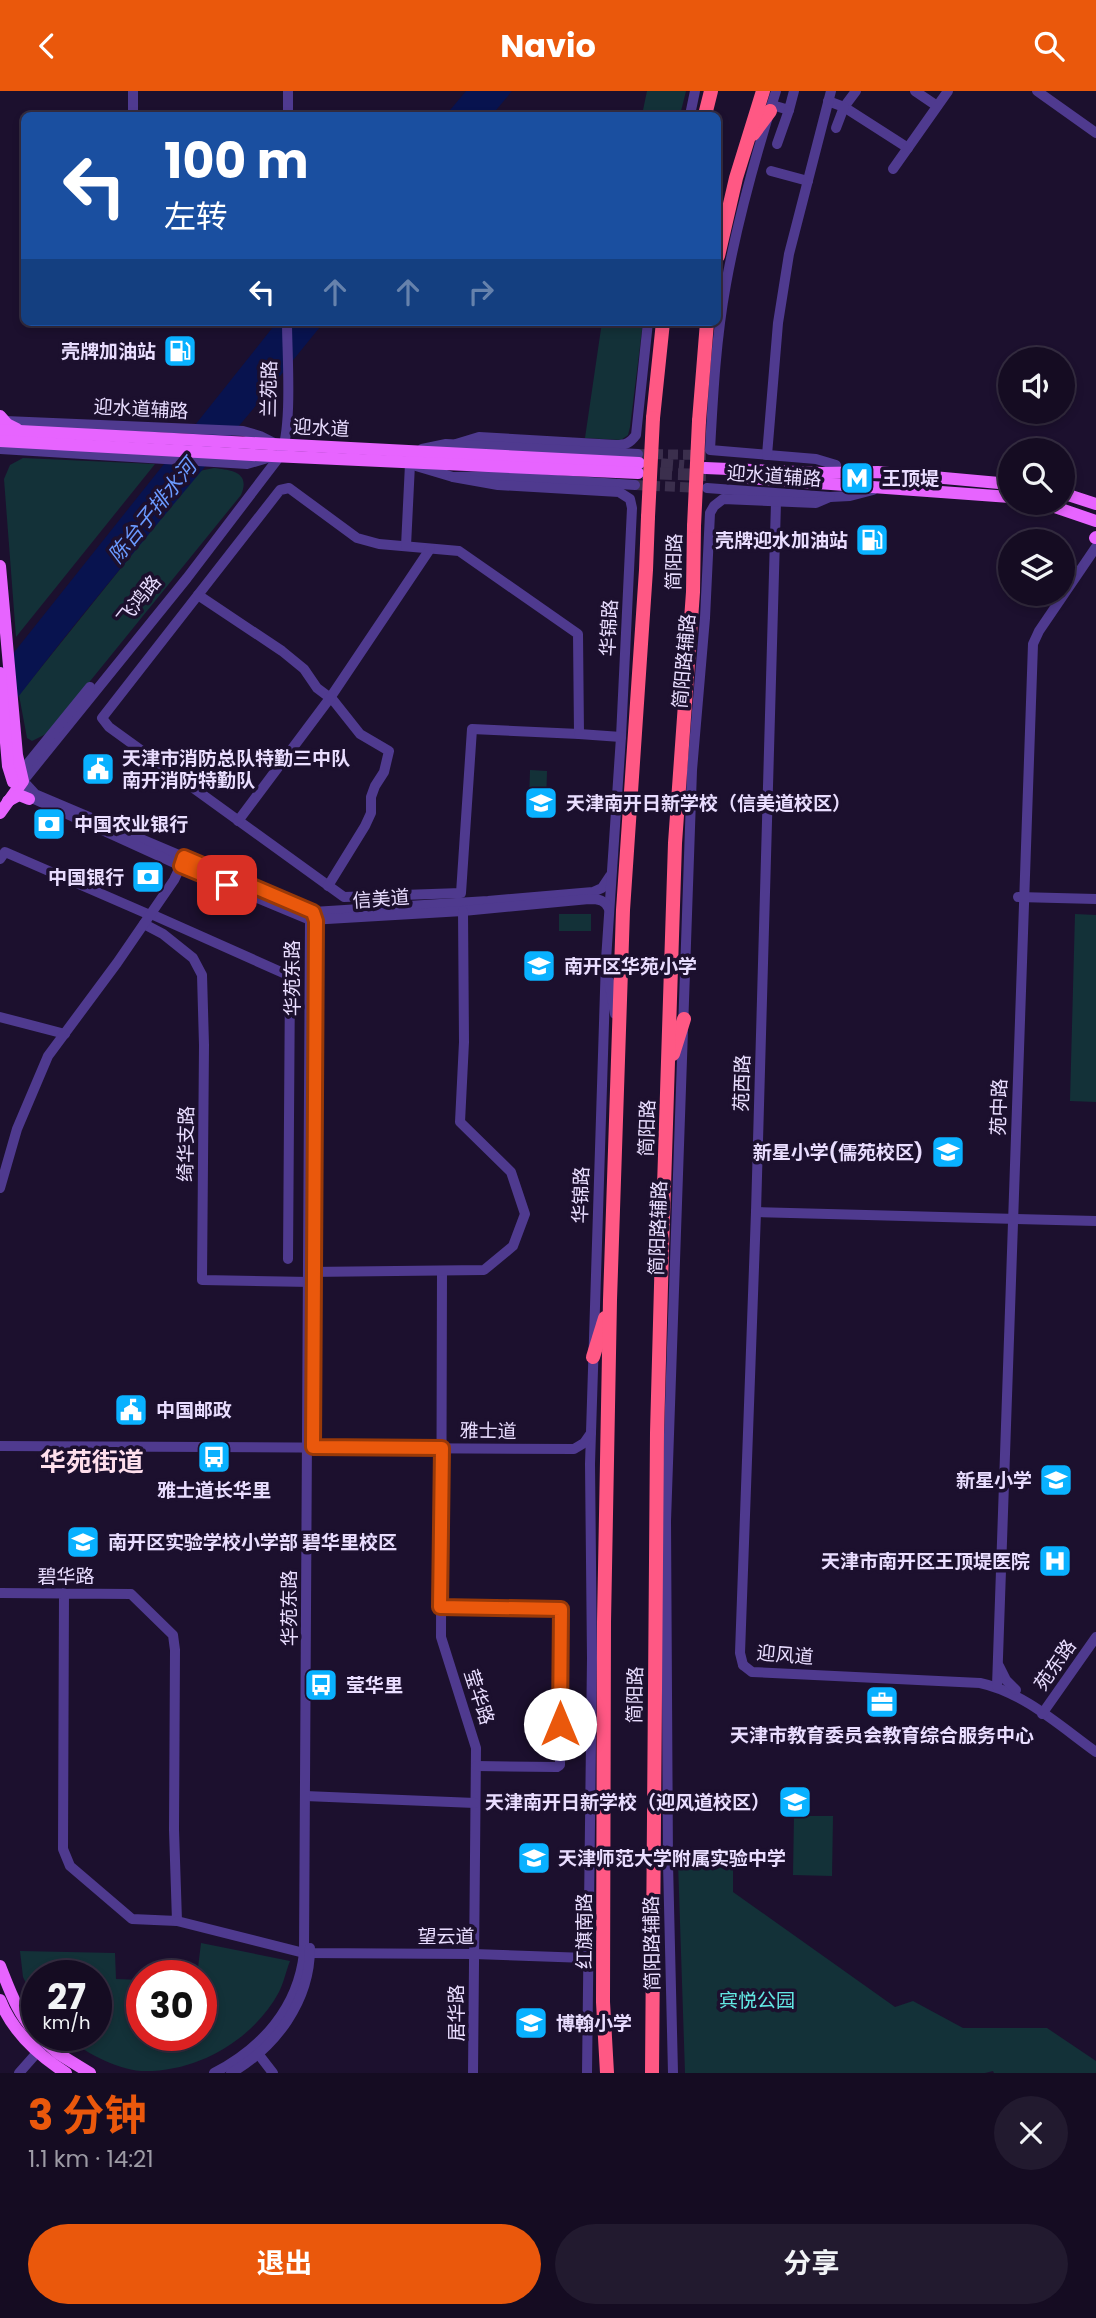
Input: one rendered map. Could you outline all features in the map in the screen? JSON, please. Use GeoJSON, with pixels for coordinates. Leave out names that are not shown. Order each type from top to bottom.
{"type":"FeatureCollection","features":[{"type":"Feature","properties":{"kind":"highway"},"geometry":{"type":"LineString","coordinates":[[706,112],[711,91]]}},
{"type":"Feature","properties":{"kind":"highway"},"geometry":{"type":"LineString","coordinates":[[721,244],[747,143],[766,109],[763,91]]}},
{"type":"Feature","properties":{"kind":"highway","name":"简阳路"},"geometry":{"type":"LineString","coordinates":[[604,1622],[610,1300],[623,910],[646,570],[653,418],[663,326]]}},
{"type":"Feature","properties":{"kind":"highway","name":"简阳路"},"geometry":{"type":"LineString","coordinates":[[652,2073],[657,1433],[675,843],[694,592],[699,421],[707,326]]}},
{"type":"Feature","properties":{"kind":"highway"},"geometry":{"type":"LineString","coordinates":[[668,1073],[684,1019]]}},
{"type":"Feature","properties":{"kind":"highway"},"geometry":{"type":"LineString","coordinates":[[593,1357],[610,1300]]}},
{"type":"Feature","properties":{"kind":"highway","name":"红旗南路"},"geometry":{"type":"LineString","coordinates":[[604,1622],[603,2001],[607,2073]]}},
{"type":"Feature","properties":{"kind":"main road","name":"迎水道"},"geometry":{"type":"LineString","coordinates":[[1,423],[24,437]]}},
{"type":"Feature","properties":{"kind":"main road","name":"迎水道"},"geometry":{"type":"LineString","coordinates":[[0,441],[24,437],[174,444],[239,436],[279,450]]}},
{"type":"Feature","properties":{"kind":"main road","name":"迎水道"},"geometry":{"type":"LineString","coordinates":[[174,444],[225,458],[279,450],[408,459],[638,469]]}},
{"type":"Feature","properties":{"kind":"main road"},"geometry":{"type":"LineString","coordinates":[[707,467],[822,473],[878,472],[998,483]]}},
{"type":"Feature","properties":{"kind":"main road"},"geometry":{"type":"LineString","coordinates":[[707,467],[880,488],[998,496]]}},
{"type":"Feature","properties":{"kind":"main road"},"geometry":{"type":"LineString","coordinates":[[1075,497],[1096,504]]}},
{"type":"Feature","properties":{"kind":"main road"},"geometry":{"type":"LineString","coordinates":[[1075,514],[1096,521]]}},
{"type":"Feature","properties":{"kind":"main road"},"geometry":{"type":"LineString","coordinates":[[0,566],[8,642],[9,723]]}},
{"type":"Feature","properties":{"kind":"main road"},"geometry":{"type":"LineString","coordinates":[[0,673],[18,781],[4,800],[0,813]]}},
{"type":"Feature","properties":{"kind":"main road"},"geometry":{"type":"LineString","coordinates":[[4,800],[19,795],[29,799]]}},
{"type":"Feature","properties":{"kind":"main road"},"geometry":{"type":"LineString","coordinates":[[0,1966],[21,2014]]}},
{"type":"Feature","properties":{"kind":"main road"},"geometry":{"type":"LineString","coordinates":[[0,2000],[4,2011],[21,2026]]}},
{"type":"Feature","properties":{"kind":"main road"},"geometry":{"type":"LineString","coordinates":[[47,2051],[66,2073]]}},
{"type":"Feature","properties":{"kind":"main road"},"geometry":{"type":"LineString","coordinates":[[54,2051],[90,2073]]}},
{"type":"Feature","properties":{"kind":"street"},"geometry":{"type":"LineString","coordinates":[[133,91],[133,112]]}},
{"type":"Feature","properties":{"kind":"street"},"geometry":{"type":"LineString","coordinates":[[286,112],[287,91]]}},
{"type":"Feature","properties":{"kind":"street"},"geometry":{"type":"LineString","coordinates":[[691,112],[695,91]]}},
{"type":"Feature","properties":{"kind":"street"},"geometry":{"type":"LineString","coordinates":[[721,323],[726,286],[749,179],[766,109],[776,91]]}},
{"type":"Feature","properties":{"kind":"street"},"geometry":{"type":"LineString","coordinates":[[777,144],[794,91]]}},
{"type":"Feature","properties":{"kind":"street"},"geometry":{"type":"LineString","coordinates":[[836,128],[844,107],[856,91]]}},
{"type":"Feature","properties":{"kind":"street"},"geometry":{"type":"LineString","coordinates":[[915,91],[937,106]]}},
{"type":"Feature","properties":{"kind":"street"},"geometry":{"type":"LineString","coordinates":[[893,169],[948,91]]}},
{"type":"Feature","properties":{"kind":"street"},"geometry":{"type":"LineString","coordinates":[[1037,91],[1096,133]]}},
{"type":"Feature","properties":{"kind":"street"},"geometry":{"type":"LineString","coordinates":[[767,455],[778,323],[786,268],[829,96],[908,148]]}},
{"type":"Feature","properties":{"kind":"street"},"geometry":{"type":"LineString","coordinates":[[766,109],[789,110]]}},
{"type":"Feature","properties":{"kind":"street"},"geometry":{"type":"LineString","coordinates":[[771,171],[808,181]]}},
{"type":"Feature","properties":{"kind":"street","name":"兰苑路"},"geometry":{"type":"LineString","coordinates":[[279,450],[286,375],[286,326]]}},
{"type":"Feature","properties":{"kind":"street"},"geometry":{"type":"LineString","coordinates":[[456,445],[479,437],[616,446],[631,442],[636,435],[648,326]]}},
{"type":"Feature","properties":{"kind":"street"},"geometry":{"type":"LineString","coordinates":[[707,467],[721,326]]}},
{"type":"Feature","properties":{"kind":"street","name":"迎水道辅路"},"geometry":{"type":"LineString","coordinates":[[1,423],[174,444]]}},
{"type":"Feature","properties":{"kind":"street"},"geometry":{"type":"LineString","coordinates":[[0,449],[174,444]]}},
{"type":"Feature","properties":{"kind":"street"},"geometry":{"type":"LineString","coordinates":[[408,459],[446,444],[638,469]]}},
{"type":"Feature","properties":{"kind":"street","name":"飞鸿路"},"geometry":{"type":"LineString","coordinates":[[18,781],[279,450]]}},
{"type":"Feature","properties":{"kind":"street","name":"迎水道辅路"},"geometry":{"type":"LineString","coordinates":[[707,467],[767,455],[816,459],[878,472]]}},
{"type":"Feature","properties":{"kind":"street"},"geometry":{"type":"LineString","coordinates":[[408,459],[453,477],[638,469]]}},
{"type":"Feature","properties":{"kind":"street"},"geometry":{"type":"LineString","coordinates":[[406,547],[408,459]]}},
{"type":"Feature","properties":{"kind":"street","name":"迎水道辅路"},"geometry":{"type":"LineString","coordinates":[[707,467],[836,465]]}},
{"type":"Feature","properties":{"kind":"street","name":"迎水道辅路"},"geometry":{"type":"LineString","coordinates":[[707,467],[830,497],[850,496],[880,488]]}},
{"type":"Feature","properties":{"kind":"street","name":"华锦路"},"geometry":{"type":"LineString","coordinates":[[453,477],[498,485],[618,492],[630,499],[632,508],[621,737],[606,960],[593,1357],[590,1464],[592,1658],[587,2073]]}},
{"type":"Feature","properties":{"kind":"street"},"geometry":{"type":"LineString","coordinates":[[579,734],[579,634],[459,551],[379,544],[357,538],[289,488],[280,490],[102,718],[109,727],[344,897],[461,894],[472,729],[621,737]]}},
{"type":"Feature","properties":{"kind":"street","name":"简阳路辅路"},"geometry":{"type":"LineString","coordinates":[[673,2073],[668,1863],[666,1521],[692,770],[705,618],[710,513],[713,506],[723,499],[816,503],[830,497]]}},
{"type":"Feature","properties":{"kind":"street","name":"苑西路"},"geometry":{"type":"LineString","coordinates":[[743,1665],[740,1653],[756,1212],[776,502]]}},
{"type":"Feature","properties":{"kind":"street","name":"苑中路"},"geometry":{"type":"LineString","coordinates":[[1075,569],[1096,539]]}},
{"type":"Feature","properties":{"kind":"street","name":"苑中路"},"geometry":{"type":"LineString","coordinates":[[1020,897],[1033,644],[1096,539]]}},
{"type":"Feature","properties":{"kind":"street"},"geometry":{"type":"LineString","coordinates":[[238,821],[330,698],[430,548]]}},
{"type":"Feature","properties":{"kind":"street"},"geometry":{"type":"LineString","coordinates":[[198,595],[282,651],[304,669],[317,688],[330,698],[360,734],[389,751],[384,772],[371,797],[371,813],[366,826],[328,886]]}},
{"type":"Feature","properties":{"kind":"street","name":"苑中路"},"geometry":{"type":"LineString","coordinates":[[994,1683],[1029,644],[1036,625],[1049,606]]}},
{"type":"Feature","properties":{"kind":"street","name":"信美道"},"geometry":{"type":"LineString","coordinates":[[18,781],[29,799],[183,861],[296,914],[313,918],[463,911],[594,899],[605,903],[610,910]]}},
{"type":"Feature","properties":{"kind":"street","name":"信美道"},"geometry":{"type":"LineString","coordinates":[[18,781],[35,794],[313,918],[593,891],[602,888],[612,873]]}},
{"type":"Feature","properties":{"kind":"street"},"geometry":{"type":"LineString","coordinates":[[0,859],[5,852],[149,918],[290,977],[288,1259]]}},
{"type":"Feature","properties":{"kind":"street"},"geometry":{"type":"LineString","coordinates":[[0,1188],[17,1129],[48,1056],[149,918],[183,861]]}},
{"type":"Feature","properties":{"kind":"street"},"geometry":{"type":"LineString","coordinates":[[1020,897],[1096,899]]}},
{"type":"Feature","properties":{"kind":"street"},"geometry":{"type":"LineString","coordinates":[[311,1277],[484,1270],[513,1246],[525,1214],[511,1172],[460,1122],[464,1003],[463,911]]}},
{"type":"Feature","properties":{"kind":"street"},"geometry":{"type":"LineString","coordinates":[[296,914],[306,922],[310,932]]}},
{"type":"Feature","properties":{"kind":"street","name":"绮华支路"},"geometry":{"type":"LineString","coordinates":[[149,918],[163,934],[193,958],[202,975],[202,1280],[311,1277]]}},
{"type":"Feature","properties":{"kind":"street","name":"华苑东路"},"geometry":{"type":"LineString","coordinates":[[232,2073],[256,2051],[289,2005],[307,1954],[310,1469],[307,1425],[311,1277],[310,932],[313,918]]}},
{"type":"Feature","properties":{"kind":"street","name":"华苑东路"},"geometry":{"type":"LineString","coordinates":[[308,1451],[313,918]]}},
{"type":"Feature","properties":{"kind":"street"},"geometry":{"type":"LineString","coordinates":[[606,960],[618,1033]]}},
{"type":"Feature","properties":{"kind":"street"},"geometry":{"type":"LineString","coordinates":[[0,1017],[65,1034]]}},
{"type":"Feature","properties":{"kind":"street"},"geometry":{"type":"LineString","coordinates":[[756,1212],[1096,1221]]}},
{"type":"Feature","properties":{"kind":"street","name":"苑中路"},"geometry":{"type":"LineString","coordinates":[[994,1683],[998,1662],[1010,1219]]}},
{"type":"Feature","properties":{"kind":"street","name":"莹华路"},"geometry":{"type":"LineString","coordinates":[[442,1271],[441,1637],[476,1748],[474,1954]]}},
{"type":"Feature","properties":{"kind":"street"},"geometry":{"type":"LineString","coordinates":[[307,1425],[300,1438],[289,1449],[310,1469]]}},
{"type":"Feature","properties":{"kind":"street","name":"雅士道"},"geometry":{"type":"LineString","coordinates":[[0,1448],[308,1451],[574,1449],[584,1443],[591,1432]]}},
{"type":"Feature","properties":{"kind":"street"},"geometry":{"type":"LineString","coordinates":[[657,1433],[666,1521]]}},
{"type":"Feature","properties":{"kind":"street","name":"雅士道"},"geometry":{"type":"LineString","coordinates":[[442,1450],[573,1454],[585,1457],[590,1464]]}},
{"type":"Feature","properties":{"kind":"street","name":"碧华路"},"geometry":{"type":"LineString","coordinates":[[0,1593],[131,1594],[173,1635],[177,1921]]}},
{"type":"Feature","properties":{"kind":"street","name":"望云道"},"geometry":{"type":"LineString","coordinates":[[64,1594],[63,1849],[70,1866],[132,1919],[177,1921],[307,1954],[474,1954],[587,1958]]}},
{"type":"Feature","properties":{"kind":"street"},"geometry":{"type":"LineString","coordinates":[[440,1607],[561,1609],[561,1765],[476,1766]]}},
{"type":"Feature","properties":{"kind":"street","name":"苑东路"},"geometry":{"type":"LineString","coordinates":[[1047,1713],[1054,1696],[1096,1637]]}},
{"type":"Feature","properties":{"kind":"street","name":"苑东路"},"geometry":{"type":"LineString","coordinates":[[1047,1713],[1096,1648]]}},
{"type":"Feature","properties":{"kind":"street"},"geometry":{"type":"LineString","coordinates":[[998,1662],[1006,1680],[1016,1690]]}},
{"type":"Feature","properties":{"kind":"street","name":"迎风道"},"geometry":{"type":"LineString","coordinates":[[743,1665],[750,1668],[994,1683],[1016,1690],[1096,1745]]}},
{"type":"Feature","properties":{"kind":"street","name":"迎风道"},"geometry":{"type":"LineString","coordinates":[[994,1683],[1047,1713],[1096,1752]]}},
{"type":"Feature","properties":{"kind":"street"},"geometry":{"type":"LineString","coordinates":[[308,1796],[475,1803]]}},
{"type":"Feature","properties":{"kind":"street","name":"居华路"},"geometry":{"type":"LineString","coordinates":[[473,2073],[474,1954]]}},
{"type":"Feature","properties":{"kind":"street"},"geometry":{"type":"LineString","coordinates":[[19,2073],[33,2051]]}},
{"type":"Feature","properties":{"kind":"street"},"geometry":{"type":"LineString","coordinates":[[256,2051],[273,2073]]}},
{"type":"Feature","properties":{"kind":"street","name":"华苑东路"},"geometry":{"type":"LineString","coordinates":[[214,2073],[256,2051]]}},
{"type":"Feature","properties":{"kind":"green space"},"geometry":{"type":"Polygon","coordinates":[[[647,91],[686,91],[681,112],[643,112],[647,91]]]}},
{"type":"Feature","properties":{"kind":"green space"},"geometry":{"type":"Polygon","coordinates":[[[601,326],[643,326],[628,435],[621,440],[585,438],[601,326]]]}},
{"type":"Feature","properties":{"kind":"green space"},"geometry":{"type":"Polygon","coordinates":[[[23,458],[155,464],[16,637],[4,479],[10,465],[23,458]]]}},
{"type":"Feature","properties":{"kind":"green space"},"geometry":{"type":"Polygon","coordinates":[[[214,468],[233,471],[241,477],[241,495],[48,733],[32,741],[27,738],[19,695],[199,471],[214,468]]]}},
{"type":"Feature","properties":{"kind":"green space"},"geometry":{"type":"Polygon","coordinates":[[[530,770],[547,771],[546,803],[529,802],[530,770]]]}},
{"type":"Feature","properties":{"kind":"green space"},"geometry":{"type":"Polygon","coordinates":[[[559,914],[591,914],[591,931],[559,931],[559,914]]]}},
{"type":"Feature","properties":{"kind":"green space"},"geometry":{"type":"Polygon","coordinates":[[[1075,914],[1096,915],[1096,1102],[1070,1101],[1075,914]]]}},
{"type":"Feature","properties":{"kind":"green space"},"geometry":{"type":"Polygon","coordinates":[[[794,1816],[833,1816],[832,1876],[793,1875],[794,1816]]]}},
{"type":"Feature","properties":{"kind":"green space","name":"宾悦公园"},"geometry":{"type":"Polygon","coordinates":[[[733,1859],[733,1892],[895,2007],[913,2001],[963,2028],[1047,2028],[1096,2061],[1096,2073],[685,2073],[678,1862],[733,1859]]]}},
{"type":"Feature","properties":{"kind":"green space"},"geometry":{"type":"Polygon","coordinates":[[[201,1943],[290,1961],[279,1992],[268,2009],[239,2039],[202,2060],[162,2070],[141,2071],[121,2067],[87,2051],[112,2051],[112,1960],[21,1960],[20,1951],[115,1953],[116,1979],[126,1979],[126,2051],[217,2051],[217,1960],[199,1960],[201,1943]]]}},
{"type":"Feature","properties":{"kind":"water"},"geometry":{"type":"Polygon","coordinates":[[[466,91],[512,91],[494,112],[448,112],[466,91]]]}},
{"type":"Feature","properties":{"kind":"water","name":"陈台子排水河"},"geometry":{"type":"Polygon","coordinates":[[[274,326],[321,326],[79,619],[0,721],[0,670],[274,326]]]}},
{"type":"Feature","properties":{"kind":"tunnel"},"geometry":{"type":"LineString","coordinates":[[638,454],[706,455]]}},
{"type":"Feature","properties":{"kind":"tunnel"},"geometry":{"type":"LineString","coordinates":[[643,463],[684,466]]}},
{"type":"Feature","properties":{"kind":"tunnel"},"geometry":{"type":"LineString","coordinates":[[642,473],[706,475]]}},
{"type":"Feature","properties":{"kind":"tunnel"},"geometry":{"type":"LineString","coordinates":[[635,485],[701,488]]}},
{"type":"Feature","properties":{"kind":"place","name":"壳牌加油站"},"geometry":{"type":"Point","coordinates":[180,351]}},
{"type":"Feature","properties":{"kind":"place","name":"王顶堤"},"geometry":{"type":"Point","coordinates":[857,478]}},
{"type":"Feature","properties":{"kind":"place","name":"壳牌迎水加油站"},"geometry":{"type":"Point","coordinates":[872,540]}},
{"type":"Feature","properties":{"kind":"place","name":"天津市消防总队特勤三中队 南开消防特勤队"},"geometry":{"type":"Point","coordinates":[98,769]}},
{"type":"Feature","properties":{"kind":"place","name":"天津南开日新学校（信美道校区）"},"geometry":{"type":"Point","coordinates":[541,803]}},
{"type":"Feature","properties":{"kind":"place","name":"中国农业银行"},"geometry":{"type":"Point","coordinates":[49,824]}},
{"type":"Feature","properties":{"kind":"place","name":"中国银行"},"geometry":{"type":"Point","coordinates":[148,877]}},
{"type":"Feature","properties":{"kind":"place","name":"南开区华苑小学"},"geometry":{"type":"Point","coordinates":[539,966]}},
{"type":"Feature","properties":{"kind":"place","name":"新星小学(儒苑校区)"},"geometry":{"type":"Point","coordinates":[948,1152]}},
{"type":"Feature","properties":{"kind":"place","name":"中国邮政"},"geometry":{"type":"Point","coordinates":[131,1410]}},
{"type":"Feature","properties":{"kind":"place","name":"雅士道长华里"},"geometry":{"type":"Point","coordinates":[214,1457]}},
{"type":"Feature","properties":{"kind":"place","name":"新星小学"},"geometry":{"type":"Point","coordinates":[1056,1480]}},
{"type":"Feature","properties":{"kind":"place","name":"南开区实验学校小学部 碧华里校区"},"geometry":{"type":"Point","coordinates":[83,1542]}},
{"type":"Feature","properties":{"kind":"place","name":"天津市南开区王顶堤医院"},"geometry":{"type":"Point","coordinates":[1055,1561]}},
{"type":"Feature","properties":{"kind":"place","name":"莹华里"},"geometry":{"type":"Point","coordinates":[321,1685]}},
{"type":"Feature","properties":{"kind":"place","name":"天津市教育委员会教育综合服务中心"},"geometry":{"type":"Point","coordinates":[882,1702]}},
{"type":"Feature","properties":{"kind":"place","name":"天津南开日新学校（迎风道校区）"},"geometry":{"type":"Point","coordinates":[795,1802]}},
{"type":"Feature","properties":{"kind":"place","name":"天津师范大学附属实验中学"},"geometry":{"type":"Point","coordinates":[534,1858]}},
{"type":"Feature","properties":{"kind":"place","name":"博翰小学"},"geometry":{"type":"Point","coordinates":[531,2023]}},
{"type":"Feature","properties":{"kind":"district","name":"华苑街道"},"geometry":{"type":"Point","coordinates":[92,1462]}},
{"type":"Feature","properties":{"kind":"route"},"geometry":{"type":"LineString","coordinates":[[227,885],[181,866],[184,857],[313,912],[316,921],[313,1447],[442,1448],[440,1607],[561,1609],[560,1724]]}}]}
